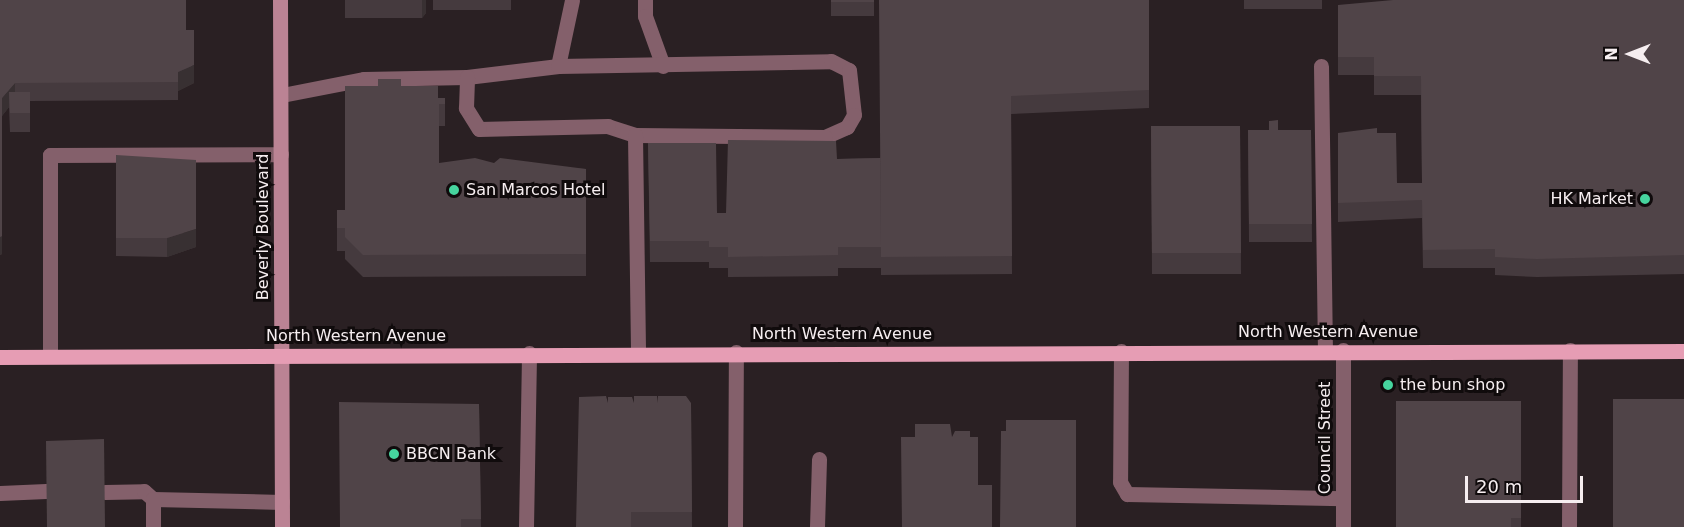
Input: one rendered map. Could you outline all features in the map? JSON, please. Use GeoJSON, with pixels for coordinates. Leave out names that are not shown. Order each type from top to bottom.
{"type":"FeatureCollection","features":[{"type":"Feature","properties":{"kind":"main road","name":"Beverly Boulevard"},"geometry":{"type":"LineString","coordinates":[[280,0],[282,527]]}},
{"type":"Feature","properties":{"kind":"main road","name":"North Western Avenue"},"geometry":{"type":"LineString","coordinates":[[0,357],[736,352],[1684,351]]}},
{"type":"Feature","properties":{"kind":"street"},"geometry":{"type":"LineString","coordinates":[[558,66],[572,0]]}},
{"type":"Feature","properties":{"kind":"street"},"geometry":{"type":"LineString","coordinates":[[645,0],[645,16],[663,66]]}},
{"type":"Feature","properties":{"kind":"street"},"geometry":{"type":"LineString","coordinates":[[282,95],[364,79],[467,77],[558,66],[663,66],[831,61],[849,70],[854,115],[847,127],[825,137],[634,135],[608,126],[479,129],[466,108],[467,77]]}},
{"type":"Feature","properties":{"kind":"street"},"geometry":{"type":"LineString","coordinates":[[1321,66],[1325,350]]}},
{"type":"Feature","properties":{"kind":"street"},"geometry":{"type":"LineString","coordinates":[[634,135],[639,353]]}},
{"type":"Feature","properties":{"kind":"street"},"geometry":{"type":"LineString","coordinates":[[50,356],[50,155],[281,154]]}},
{"type":"Feature","properties":{"kind":"street","name":"Council Street"},"geometry":{"type":"LineString","coordinates":[[1343,350],[1343,527]]}},
{"type":"Feature","properties":{"kind":"street"},"geometry":{"type":"LineString","coordinates":[[1569,527],[1570,350]]}},
{"type":"Feature","properties":{"kind":"street"},"geometry":{"type":"LineString","coordinates":[[1121,351],[1120,483],[1128,494],[1343,498]]}},
{"type":"Feature","properties":{"kind":"street"},"geometry":{"type":"LineString","coordinates":[[735,527],[736,352]]}},
{"type":"Feature","properties":{"kind":"street"},"geometry":{"type":"LineString","coordinates":[[526,527],[529,353]]}},
{"type":"Feature","properties":{"kind":"street"},"geometry":{"type":"LineString","coordinates":[[817,527],[819,459]]}},
{"type":"Feature","properties":{"kind":"street"},"geometry":{"type":"LineString","coordinates":[[0,493],[46,491]]}},
{"type":"Feature","properties":{"kind":"street"},"geometry":{"type":"LineString","coordinates":[[105,492],[144,491],[153,500],[282,502]]}},
{"type":"Feature","properties":{"kind":"street"},"geometry":{"type":"LineString","coordinates":[[153,500],[153,527]]}},
{"type":"Feature","properties":{"kind":"building"},"geometry":{"type":"Polygon","coordinates":[[[0,0],[186,0],[186,30],[194,30],[194,65],[178,72],[178,82],[15,83],[2,98],[2,236],[0,237],[0,0]]]}},
{"type":"Feature","properties":{"kind":"building"},"geometry":{"type":"Polygon","coordinates":[[[831,0],[874,0],[874,2],[831,2],[831,0]]]}},
{"type":"Feature","properties":{"kind":"building"},"geometry":{"type":"Polygon","coordinates":[[[879,0],[1149,0],[1149,90],[1011,96],[1012,256],[881,257],[879,0]]]}},
{"type":"Feature","properties":{"kind":"building"},"geometry":{"type":"Polygon","coordinates":[[[1393,0],[1684,0],[1684,255],[1537,259],[1495,257],[1495,249],[1423,250],[1422,200],[1338,203],[1338,133],[1377,128],[1377,133],[1396,133],[1397,183],[1422,183],[1421,76],[1374,76],[1374,57],[1338,57],[1338,5],[1393,0]]]}},
{"type":"Feature","properties":{"kind":"building","name":"San Marcos Hotel"},"geometry":{"type":"Polygon","coordinates":[[[378,79],[401,79],[401,86],[438,86],[438,98],[445,98],[445,104],[439,104],[439,163],[475,158],[494,163],[500,158],[586,169],[586,254],[363,255],[345,237],[345,228],[337,228],[337,210],[345,210],[345,86],[378,86],[378,79]]]}},
{"type":"Feature","properties":{"kind":"building"},"geometry":{"type":"Polygon","coordinates":[[[9,92],[30,92],[30,113],[10,113],[9,92]]]}},
{"type":"Feature","properties":{"kind":"building"},"geometry":{"type":"Polygon","coordinates":[[[1278,120],[1278,130],[1311,130],[1312,224],[1249,224],[1248,130],[1269,130],[1269,121],[1278,120]]]}},
{"type":"Feature","properties":{"kind":"building"},"geometry":{"type":"Polygon","coordinates":[[[1151,126],[1240,126],[1241,253],[1152,253],[1151,126]]]}},
{"type":"Feature","properties":{"kind":"building"},"geometry":{"type":"Polygon","coordinates":[[[728,140],[836,141],[837,159],[880,158],[881,247],[838,247],[838,255],[728,257],[728,247],[709,247],[709,241],[650,241],[648,143],[716,143],[717,213],[726,213],[728,140]]]}},
{"type":"Feature","properties":{"kind":"building"},"geometry":{"type":"Polygon","coordinates":[[[116,155],[196,160],[196,229],[167,238],[116,238],[116,155]]]}},
{"type":"Feature","properties":{"kind":"building"},"geometry":{"type":"Polygon","coordinates":[[[606,396],[608,403],[608,397],[632,397],[634,403],[634,396],[657,396],[658,403],[658,396],[686,396],[691,403],[692,512],[631,512],[631,527],[576,527],[579,397],[606,396]]]}},
{"type":"Feature","properties":{"kind":"building"},"geometry":{"type":"Polygon","coordinates":[[[1613,399],[1684,399],[1684,527],[1613,527],[1613,399]]]}},
{"type":"Feature","properties":{"kind":"building"},"geometry":{"type":"Polygon","coordinates":[[[1396,401],[1521,401],[1521,518],[1511,518],[1511,527],[1396,527],[1396,401]]]}},
{"type":"Feature","properties":{"kind":"building"},"geometry":{"type":"Polygon","coordinates":[[[339,402],[479,404],[481,519],[461,519],[461,527],[340,527],[339,402]]]}},
{"type":"Feature","properties":{"kind":"building"},"geometry":{"type":"Polygon","coordinates":[[[1006,420],[1076,420],[1076,527],[1000,527],[1001,431],[1006,431],[1006,420]]]}},
{"type":"Feature","properties":{"kind":"building"},"geometry":{"type":"Polygon","coordinates":[[[915,424],[950,424],[952,437],[955,431],[970,431],[970,437],[978,437],[978,485],[992,485],[992,527],[902,527],[901,437],[915,437],[915,424]]]}},
{"type":"Feature","properties":{"kind":"building"},"geometry":{"type":"Polygon","coordinates":[[[104,439],[105,527],[47,527],[46,441],[104,439]]]}},
{"type":"Feature","properties":{"kind":"place","name":"San Marcos Hotel"},"geometry":{"type":"Point","coordinates":[454,190]}},
{"type":"Feature","properties":{"kind":"place","name":"HK Market"},"geometry":{"type":"Point","coordinates":[1645,199]}},
{"type":"Feature","properties":{"kind":"place","name":"the bun shop"},"geometry":{"type":"Point","coordinates":[1388,385]}},
{"type":"Feature","properties":{"kind":"place","name":"BBCN Bank"},"geometry":{"type":"Point","coordinates":[394,454]}}]}
